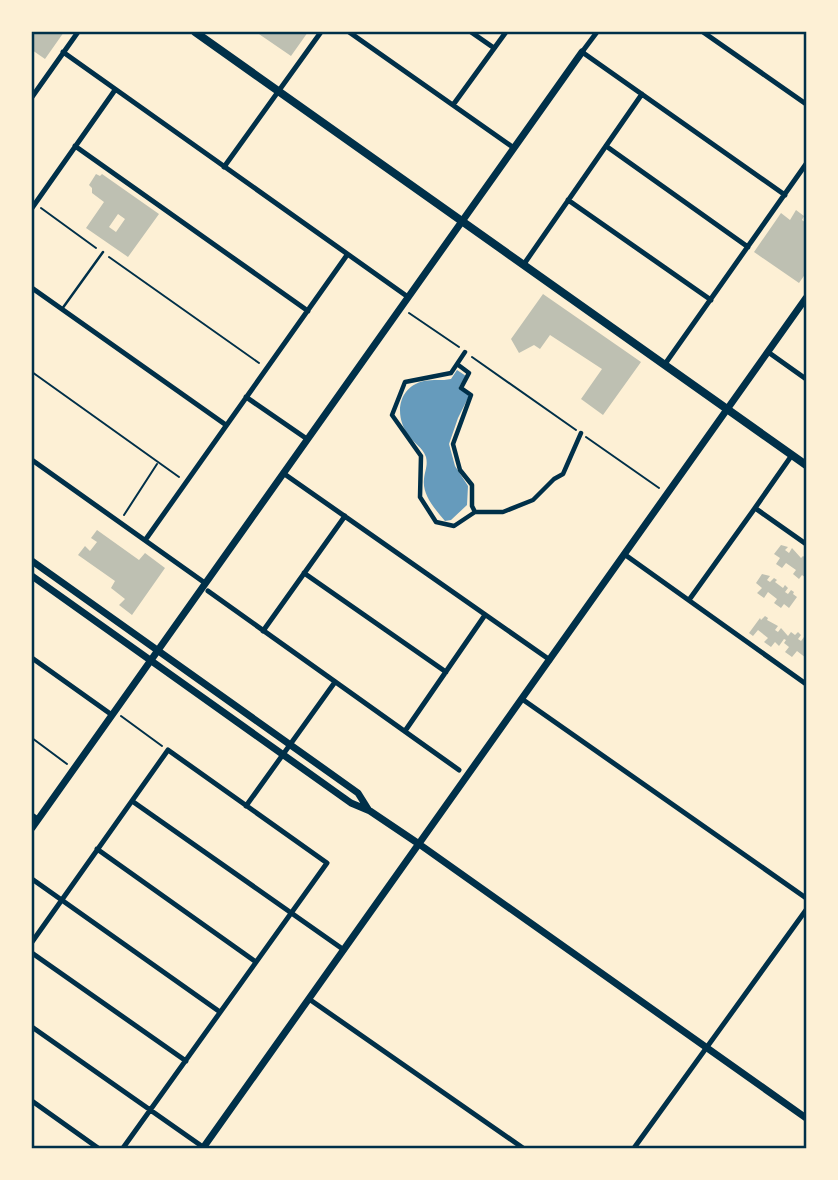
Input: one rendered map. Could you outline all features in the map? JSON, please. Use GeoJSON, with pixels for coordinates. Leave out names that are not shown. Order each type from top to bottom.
{"type":"FeatureCollection","features":[{"type":"Feature","properties":{"kind":"main road"},"geometry":{"type":"LineString","coordinates":[[195,32],[807,465]]}},
{"type":"Feature","properties":{"kind":"street"},"geometry":{"type":"LineString","coordinates":[[32,97],[78,32]]}},
{"type":"Feature","properties":{"kind":"street"},"geometry":{"type":"LineString","coordinates":[[224,167],[321,32]]}},
{"type":"Feature","properties":{"kind":"street"},"geometry":{"type":"LineString","coordinates":[[349,32],[514,148]]}},
{"type":"Feature","properties":{"kind":"street"},"geometry":{"type":"LineString","coordinates":[[471,32],[494,48]]}},
{"type":"Feature","properties":{"kind":"street"},"geometry":{"type":"LineString","coordinates":[[453,105],[506,32]]}},
{"type":"Feature","properties":{"kind":"street"},"geometry":{"type":"LineString","coordinates":[[32,828],[35,817],[74,768],[595,32]]}},
{"type":"Feature","properties":{"kind":"street"},"geometry":{"type":"LineString","coordinates":[[703,32],[807,104]]}},
{"type":"Feature","properties":{"kind":"street"},"geometry":{"type":"LineString","coordinates":[[63,52],[408,297]]}},
{"type":"Feature","properties":{"kind":"street"},"geometry":{"type":"LineString","coordinates":[[583,52],[785,195]]}},
{"type":"Feature","properties":{"kind":"street"},"geometry":{"type":"LineString","coordinates":[[33,206],[115,90]]}},
{"type":"Feature","properties":{"kind":"street"},"geometry":{"type":"LineString","coordinates":[[524,264],[642,94]]}},
{"type":"Feature","properties":{"kind":"street"},"geometry":{"type":"LineString","coordinates":[[75,146],[308,311]]}},
{"type":"Feature","properties":{"kind":"street"},"geometry":{"type":"LineString","coordinates":[[606,146],[748,247]]}},
{"type":"Feature","properties":{"kind":"street"},"geometry":{"type":"LineString","coordinates":[[665,364],[807,164]]}},
{"type":"Feature","properties":{"kind":"street"},"geometry":{"type":"LineString","coordinates":[[568,200],[710,300]]}},
{"type":"Feature","properties":{"kind":"street"},"geometry":{"type":"LineString","coordinates":[[146,539],[347,255]]}},
{"type":"Feature","properties":{"kind":"street"},"geometry":{"type":"LineString","coordinates":[[32,288],[226,425]]}},
{"type":"Feature","properties":{"kind":"street"},"geometry":{"type":"LineString","coordinates":[[32,1027],[203,1148],[807,298]]}},
{"type":"Feature","properties":{"kind":"street"},"geometry":{"type":"LineString","coordinates":[[465,352],[451,373],[405,383],[392,415],[421,456],[420,497],[436,522],[454,526],[475,512],[503,512],[533,500],[554,479],[563,474],[581,433]]}},
{"type":"Feature","properties":{"kind":"street"},"geometry":{"type":"LineString","coordinates":[[768,352],[807,379]]}},
{"type":"Feature","properties":{"kind":"street"},"geometry":{"type":"LineString","coordinates":[[457,364],[469,373],[461,387],[471,395],[453,444],[460,470],[472,485],[472,506],[475,512]]}},
{"type":"Feature","properties":{"kind":"street"},"geometry":{"type":"LineString","coordinates":[[246,397],[307,439]]}},
{"type":"Feature","properties":{"kind":"street"},"geometry":{"type":"LineString","coordinates":[[689,600],[792,455]]}},
{"type":"Feature","properties":{"kind":"street"},"geometry":{"type":"LineString","coordinates":[[32,460],[205,583]]}},
{"type":"Feature","properties":{"kind":"street"},"geometry":{"type":"LineString","coordinates":[[284,473],[550,660]]}},
{"type":"Feature","properties":{"kind":"street"},"geometry":{"type":"LineString","coordinates":[[755,508],[807,544]]}},
{"type":"Feature","properties":{"kind":"street"},"geometry":{"type":"LineString","coordinates":[[263,631],[345,516]]}},
{"type":"Feature","properties":{"kind":"street"},"geometry":{"type":"LineString","coordinates":[[624,554],[807,684]]}},
{"type":"Feature","properties":{"kind":"street"},"geometry":{"type":"LineString","coordinates":[[32,561],[358,793],[370,811]]}},
{"type":"Feature","properties":{"kind":"street"},"geometry":{"type":"LineString","coordinates":[[304,573],[446,672]]}},
{"type":"Feature","properties":{"kind":"street"},"geometry":{"type":"LineString","coordinates":[[32,576],[351,803],[370,811],[419,844],[807,1118]]}},
{"type":"Feature","properties":{"kind":"street"},"geometry":{"type":"LineString","coordinates":[[208,591],[459,770]]}},
{"type":"Feature","properties":{"kind":"street"},"geometry":{"type":"LineString","coordinates":[[405,731],[485,615]]}},
{"type":"Feature","properties":{"kind":"street"},"geometry":{"type":"LineString","coordinates":[[32,658],[113,713]]}},
{"type":"Feature","properties":{"kind":"street"},"geometry":{"type":"LineString","coordinates":[[246,807],[335,682]]}},
{"type":"Feature","properties":{"kind":"street"},"geometry":{"type":"LineString","coordinates":[[522,699],[807,898]]}},
{"type":"Feature","properties":{"kind":"street"},"geometry":{"type":"LineString","coordinates":[[32,942],[168,750],[327,863],[123,1149]]}},
{"type":"Feature","properties":{"kind":"street"},"geometry":{"type":"LineString","coordinates":[[132,801],[344,950]]}},
{"type":"Feature","properties":{"kind":"street"},"geometry":{"type":"LineString","coordinates":[[97,849],[256,962]]}},
{"type":"Feature","properties":{"kind":"street"},"geometry":{"type":"LineString","coordinates":[[32,879],[220,1012]]}},
{"type":"Feature","properties":{"kind":"street"},"geometry":{"type":"LineString","coordinates":[[634,1149],[807,910]]}},
{"type":"Feature","properties":{"kind":"street"},"geometry":{"type":"LineString","coordinates":[[32,953],[186,1061]]}},
{"type":"Feature","properties":{"kind":"street"},"geometry":{"type":"LineString","coordinates":[[309,999],[523,1149]]}},
{"type":"Feature","properties":{"kind":"street"},"geometry":{"type":"LineString","coordinates":[[33,1105],[98,1149]]}},
{"type":"Feature","properties":{"kind":"lane"},"geometry":{"type":"LineString","coordinates":[[62,309],[103,253]]}},
{"type":"Feature","properties":{"kind":"path"},"geometry":{"type":"LineString","coordinates":[[33,206],[267,369]]}},
{"type":"Feature","properties":{"kind":"path"},"geometry":{"type":"LineString","coordinates":[[401,307],[660,489]]}},
{"type":"Feature","properties":{"kind":"path"},"geometry":{"type":"LineString","coordinates":[[32,372],[186,482]]}},
{"type":"Feature","properties":{"kind":"path"},"geometry":{"type":"LineString","coordinates":[[120,522],[158,463]]}},
{"type":"Feature","properties":{"kind":"path"},"geometry":{"type":"LineString","coordinates":[[113,713],[168,750]]}},
{"type":"Feature","properties":{"kind":"path"},"geometry":{"type":"LineString","coordinates":[[32,738],[74,768]]}},
{"type":"Feature","properties":{"kind":"water"},"geometry":{"type":"Polygon","coordinates":[[[457,370],[466,376],[459,387],[469,396],[449,444],[455,466],[468,486],[467,505],[451,520],[445,521],[427,496],[424,485],[426,457],[404,428],[400,412],[403,396],[408,389],[427,380],[451,379],[457,370]]]}},
{"type":"Feature","properties":{"kind":"building"},"geometry":{"type":"Polygon","coordinates":[[[32,32],[64,32],[45,59],[32,50],[32,32]]]}},
{"type":"Feature","properties":{"kind":"building"},"geometry":{"type":"Polygon","coordinates":[[[256,32],[308,32],[291,56],[256,32]]]}},
{"type":"Feature","properties":{"kind":"building"},"geometry":{"type":"Polygon","coordinates":[[[96,174],[102,174],[159,214],[128,257],[86,228],[104,202],[92,193],[89,185],[96,174]],[[118,214],[109,227],[116,232],[125,219],[118,214]]]}},
{"type":"Feature","properties":{"kind":"building"},"geometry":{"type":"Polygon","coordinates":[[[796,210],[804,216],[802,220],[806,223],[806,273],[799,283],[754,252],[781,213],[790,220],[796,210]]]}},
{"type":"Feature","properties":{"kind":"building"},"geometry":{"type":"Polygon","coordinates":[[[543,294],[641,362],[603,415],[581,399],[602,369],[550,335],[540,349],[534,345],[519,353],[511,339],[543,294]]]}},
{"type":"Feature","properties":{"kind":"building"},"geometry":{"type":"Polygon","coordinates":[[[97,530],[139,560],[145,553],[165,568],[132,615],[119,605],[125,599],[111,588],[115,581],[78,555],[85,546],[90,551],[97,542],[91,538],[97,530]]]}},
{"type":"Feature","properties":{"kind":"building"},"geometry":{"type":"Polygon","coordinates":[[[781,545],[788,547],[785,550],[789,553],[792,548],[801,558],[806,558],[806,578],[802,575],[799,579],[793,574],[796,570],[786,563],[782,568],[776,564],[780,558],[774,554],[781,545]]]}},
{"type":"Feature","properties":{"kind":"building"},"geometry":{"type":"Polygon","coordinates":[[[762,574],[770,576],[767,580],[770,582],[774,578],[783,588],[785,585],[788,588],[785,592],[788,594],[791,590],[794,592],[797,597],[789,608],[784,604],[781,608],[774,603],[777,599],[768,592],[764,598],[757,593],[762,588],[756,583],[762,574]]]}},
{"type":"Feature","properties":{"kind":"building"},"geometry":{"type":"Polygon","coordinates":[[[765,616],[778,626],[775,630],[778,632],[781,628],[788,636],[791,632],[795,635],[798,632],[801,635],[798,639],[806,639],[806,658],[797,651],[792,657],[785,652],[789,647],[784,643],[784,639],[779,646],[775,642],[771,647],[764,642],[768,638],[758,630],[753,636],[749,633],[760,618],[761,620],[765,616]]]}}]}
